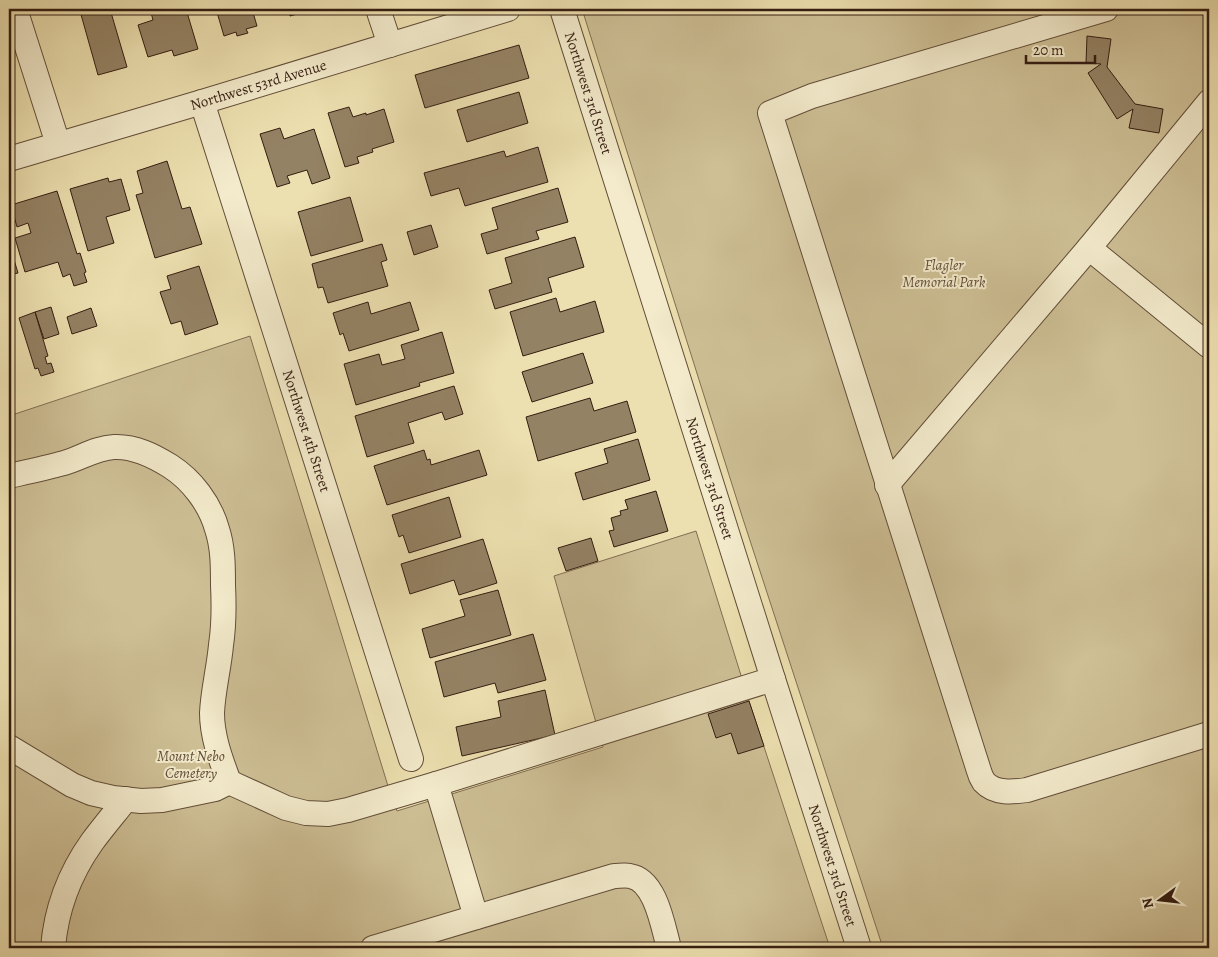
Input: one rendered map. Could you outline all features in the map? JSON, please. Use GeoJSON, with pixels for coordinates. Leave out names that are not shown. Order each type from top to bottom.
{"type":"FeatureCollection","features":[{"type":"Feature","properties":{"kind":"street"},"geometry":{"type":"LineString","coordinates":[[15,9],[58,144]]}},
{"type":"Feature","properties":{"kind":"street"},"geometry":{"type":"LineString","coordinates":[[378,9],[390,44]]}},
{"type":"Feature","properties":{"kind":"street","name":"Northwest 53rd Avenue"},"geometry":{"type":"LineString","coordinates":[[9,159],[508,9]]}},
{"type":"Feature","properties":{"kind":"street","name":"Northwest 3rd Street"},"geometry":{"type":"LineString","coordinates":[[562,9],[773,679],[860,948]]}},
{"type":"Feature","properties":{"kind":"street"},"geometry":{"type":"LineString","coordinates":[[1106,9],[812,96],[770,113],[887,485],[984,782],[994,789],[1003,792],[1026,790],[1209,734]]}},
{"type":"Feature","properties":{"kind":"street","name":"Northwest 4th Street"},"geometry":{"type":"LineString","coordinates":[[202,102],[411,760]]}},
{"type":"Feature","properties":{"kind":"street"},"geometry":{"type":"LineString","coordinates":[[887,485],[1089,248],[1209,102]]}},
{"type":"Feature","properties":{"kind":"street"},"geometry":{"type":"LineString","coordinates":[[1089,248],[1209,346]]}},
{"type":"Feature","properties":{"kind":"street"},"geometry":{"type":"LineString","coordinates":[[9,476],[66,463],[99,450],[113,447],[128,447],[156,457],[178,471],[196,489],[210,511],[217,527],[223,568],[224,620],[212,713],[217,744],[229,782],[286,808],[306,813],[328,814],[348,810],[773,679]]}},
{"type":"Feature","properties":{"kind":"street"},"geometry":{"type":"LineString","coordinates":[[9,748],[72,785],[92,793],[126,799],[141,801],[162,800],[215,789],[229,782]]}},
{"type":"Feature","properties":{"kind":"street"},"geometry":{"type":"LineString","coordinates":[[436,784],[476,917]]}},
{"type":"Feature","properties":{"kind":"street"},"geometry":{"type":"LineString","coordinates":[[51,944],[64,896],[77,867],[92,842],[126,799]]}},
{"type":"Feature","properties":{"kind":"street"},"geometry":{"type":"LineString","coordinates":[[372,948],[614,876],[631,876],[642,881],[650,890],[656,902],[670,948]]}},
{"type":"Feature","properties":{"kind":"green space","name":"Flagler Memorial Park"},"geometry":{"type":"Polygon","coordinates":[[[582,9],[1209,9],[1209,948],[883,948],[742,516],[582,9]]]}},
{"type":"Feature","properties":{"kind":"green space","name":"Mount Nebo Cemetery"},"geometry":{"type":"Polygon","coordinates":[[[250,336],[397,811],[603,747],[554,576],[696,531],[749,701],[830,948],[9,948],[9,416],[250,336]]]}},
{"type":"Feature","properties":{"kind":"building"},"geometry":{"type":"Polygon","coordinates":[[[110,9],[127,67],[98,75],[80,11],[110,9]]]}},
{"type":"Feature","properties":{"kind":"building"},"geometry":{"type":"Polygon","coordinates":[[[150,9],[186,9],[198,49],[174,56],[172,50],[148,57],[138,25],[153,20],[150,9]]]}},
{"type":"Feature","properties":{"kind":"building"},"geometry":{"type":"Polygon","coordinates":[[[216,9],[252,9],[257,26],[246,29],[248,33],[237,36],[236,32],[224,36],[216,9]]]}},
{"type":"Feature","properties":{"kind":"building"},"geometry":{"type":"Polygon","coordinates":[[[288,9],[315,9],[290,16],[288,9]]]}},
{"type":"Feature","properties":{"kind":"building"},"geometry":{"type":"Polygon","coordinates":[[[1087,36],[1111,39],[1107,67],[1135,104],[1163,109],[1159,133],[1129,128],[1133,109],[1117,119],[1088,73],[1101,64],[1086,63],[1087,36]]]}},
{"type":"Feature","properties":{"kind":"building"},"geometry":{"type":"Polygon","coordinates":[[[519,45],[529,78],[425,108],[415,75],[519,45]]]}},
{"type":"Feature","properties":{"kind":"building"},"geometry":{"type":"Polygon","coordinates":[[[519,92],[528,123],[467,142],[457,110],[519,92]]]}},
{"type":"Feature","properties":{"kind":"building"},"geometry":{"type":"Polygon","coordinates":[[[349,107],[353,117],[384,109],[394,142],[372,149],[373,152],[357,157],[359,163],[345,167],[328,113],[349,107]]]}},
{"type":"Feature","properties":{"kind":"building"},"geometry":{"type":"Polygon","coordinates":[[[280,128],[284,139],[314,129],[330,178],[312,184],[307,170],[287,176],[290,183],[277,187],[260,134],[280,128]]]}},
{"type":"Feature","properties":{"kind":"building"},"geometry":{"type":"Polygon","coordinates":[[[538,147],[548,182],[465,206],[459,188],[431,196],[424,173],[504,151],[506,157],[538,147]]]}},
{"type":"Feature","properties":{"kind":"building"},"geometry":{"type":"Polygon","coordinates":[[[167,161],[182,209],[190,207],[202,244],[155,258],[136,195],[143,193],[137,171],[167,161]]]}},
{"type":"Feature","properties":{"kind":"building"},"geometry":{"type":"Polygon","coordinates":[[[108,178],[109,182],[121,179],[130,210],[106,217],[114,243],[88,251],[70,189],[108,178]]]}},
{"type":"Feature","properties":{"kind":"building"},"geometry":{"type":"Polygon","coordinates":[[[558,188],[568,222],[536,231],[539,239],[487,254],[481,234],[498,229],[492,208],[558,188]]]}},
{"type":"Feature","properties":{"kind":"building"},"geometry":{"type":"Polygon","coordinates":[[[57,191],[77,254],[80,253],[86,272],[84,273],[87,282],[74,286],[70,274],[63,277],[58,262],[25,272],[15,238],[31,233],[28,223],[17,227],[11,205],[57,191]]]}},
{"type":"Feature","properties":{"kind":"building"},"geometry":{"type":"Polygon","coordinates":[[[350,197],[363,241],[311,256],[298,212],[350,197]]]}},
{"type":"Feature","properties":{"kind":"building"},"geometry":{"type":"Polygon","coordinates":[[[431,225],[438,247],[414,255],[407,232],[431,225]]]}},
{"type":"Feature","properties":{"kind":"building"},"geometry":{"type":"Polygon","coordinates":[[[575,237],[584,267],[548,278],[552,292],[495,309],[489,290],[512,283],[505,258],[575,237]]]}},
{"type":"Feature","properties":{"kind":"building"},"geometry":{"type":"Polygon","coordinates":[[[9,243],[18,273],[9,275],[9,243]]]}},
{"type":"Feature","properties":{"kind":"building"},"geometry":{"type":"Polygon","coordinates":[[[382,244],[387,260],[381,262],[388,286],[328,303],[323,287],[318,288],[312,264],[382,244]]]}},
{"type":"Feature","properties":{"kind":"building"},"geometry":{"type":"Polygon","coordinates":[[[199,266],[218,324],[185,335],[181,321],[171,324],[160,292],[171,289],[167,276],[199,266]]]}},
{"type":"Feature","properties":{"kind":"building"},"geometry":{"type":"Polygon","coordinates":[[[556,298],[560,312],[595,301],[604,332],[523,356],[510,312],[556,298]]]}},
{"type":"Feature","properties":{"kind":"building"},"geometry":{"type":"Polygon","coordinates":[[[368,302],[371,314],[410,302],[419,330],[349,351],[343,333],[340,335],[333,313],[368,302]]]}},
{"type":"Feature","properties":{"kind":"building"},"geometry":{"type":"Polygon","coordinates":[[[51,307],[59,334],[44,339],[35,312],[51,307]]]}},
{"type":"Feature","properties":{"kind":"building"},"geometry":{"type":"Polygon","coordinates":[[[91,308],[97,326],[72,334],[67,317],[91,308]]]}},
{"type":"Feature","properties":{"kind":"building"},"geometry":{"type":"Polygon","coordinates":[[[35,312],[48,356],[45,357],[47,364],[51,363],[54,372],[41,376],[38,368],[35,369],[19,318],[35,312]]]}},
{"type":"Feature","properties":{"kind":"building"},"geometry":{"type":"Polygon","coordinates":[[[442,332],[454,373],[419,383],[420,386],[356,405],[344,364],[379,354],[382,365],[405,359],[401,345],[442,332]]]}},
{"type":"Feature","properties":{"kind":"building"},"geometry":{"type":"Polygon","coordinates":[[[583,353],[593,383],[532,402],[522,372],[583,353]]]}},
{"type":"Feature","properties":{"kind":"building"},"geometry":{"type":"Polygon","coordinates":[[[454,386],[463,414],[445,420],[442,412],[408,423],[414,443],[367,457],[355,416],[454,386]]]}},
{"type":"Feature","properties":{"kind":"building"},"geometry":{"type":"Polygon","coordinates":[[[590,398],[594,411],[627,401],[636,432],[538,461],[526,417],[590,398]]]}},
{"type":"Feature","properties":{"kind":"building"},"geometry":{"type":"Polygon","coordinates":[[[638,439],[650,480],[583,500],[575,473],[608,463],[604,449],[638,439]]]}},
{"type":"Feature","properties":{"kind":"building"},"geometry":{"type":"Polygon","coordinates":[[[424,450],[427,460],[430,459],[431,465],[479,450],[487,475],[387,505],[374,466],[424,450]]]}},
{"type":"Feature","properties":{"kind":"building"},"geometry":{"type":"Polygon","coordinates":[[[656,491],[668,531],[614,547],[609,531],[614,530],[611,518],[621,515],[620,511],[628,509],[625,500],[656,491]]]}},
{"type":"Feature","properties":{"kind":"building"},"geometry":{"type":"Polygon","coordinates":[[[449,497],[461,537],[409,553],[403,535],[399,537],[392,515],[449,497]]]}},
{"type":"Feature","properties":{"kind":"building"},"geometry":{"type":"Polygon","coordinates":[[[591,538],[598,561],[566,571],[558,548],[591,538]]]}},
{"type":"Feature","properties":{"kind":"building"},"geometry":{"type":"Polygon","coordinates":[[[483,539],[497,583],[459,595],[454,580],[410,594],[401,564],[483,539]]]}},
{"type":"Feature","properties":{"kind":"building"},"geometry":{"type":"Polygon","coordinates":[[[498,590],[511,635],[430,658],[422,629],[465,616],[460,600],[498,590]]]}},
{"type":"Feature","properties":{"kind":"building"},"geometry":{"type":"Polygon","coordinates":[[[533,634],[546,680],[498,693],[495,683],[444,697],[435,662],[533,634]]]}},
{"type":"Feature","properties":{"kind":"building"},"geometry":{"type":"Polygon","coordinates":[[[545,690],[555,735],[462,756],[456,727],[501,717],[498,701],[545,690]]]}},
{"type":"Feature","properties":{"kind":"building"},"geometry":{"type":"Polygon","coordinates":[[[749,701],[764,746],[738,754],[731,733],[716,738],[708,714],[749,701]]]}}]}
